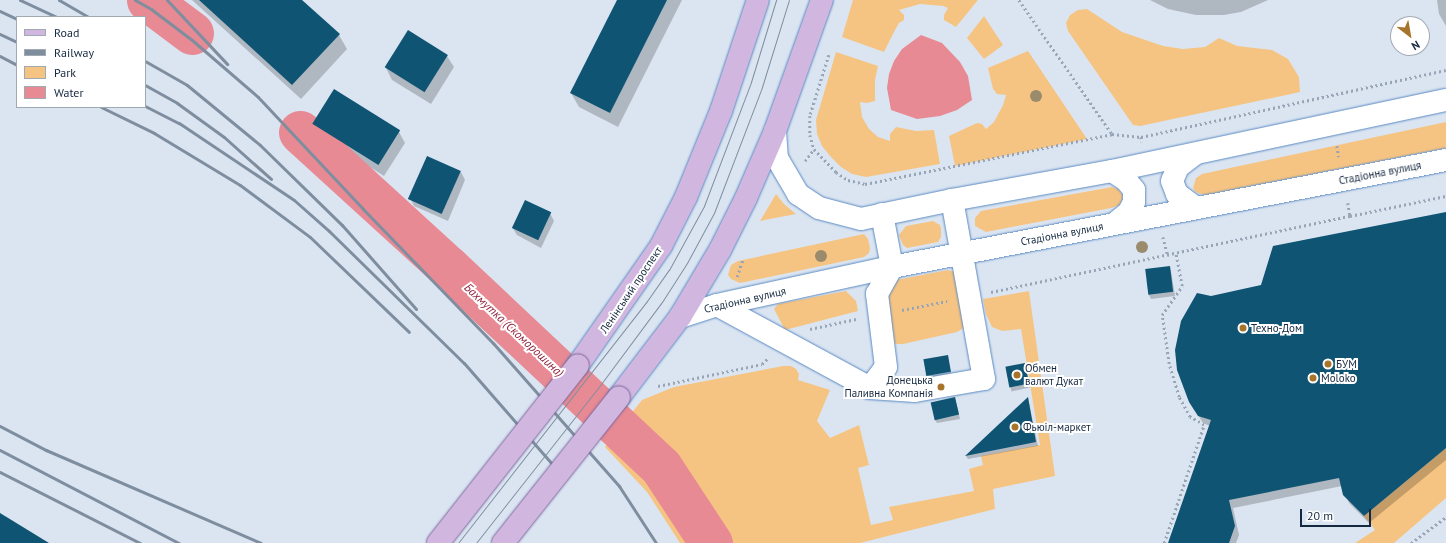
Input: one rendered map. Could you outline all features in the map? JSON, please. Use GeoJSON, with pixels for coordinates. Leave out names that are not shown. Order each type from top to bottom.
{"type":"FeatureCollection","features":[{"type":"Feature","properties":{"kind":"main road","name":"Ленінський проспект"},"geometry":{"type":"LineString","coordinates":[[438,543],[578,365],[661,246],[686,197],[721,111],[758,0]]}},
{"type":"Feature","properties":{"kind":"main road"},"geometry":{"type":"LineString","coordinates":[[503,543],[619,397],[680,317],[720,250],[746,198],[775,131],[822,0]]}},
{"type":"Feature","properties":{"kind":"street"},"geometry":{"type":"LineString","coordinates":[[775,131],[777,158],[798,194],[819,208],[860,219],[952,200],[1147,164],[1446,100]]}},
{"type":"Feature","properties":{"kind":"street"},"geometry":{"type":"LineString","coordinates":[[1195,154],[1178,167],[1172,181],[1177,194],[1196,208]]}},
{"type":"Feature","properties":{"kind":"street","name":"Стадіонна вулиця"},"geometry":{"type":"LineString","coordinates":[[680,317],[716,305],[892,267],[1446,160]]}},
{"type":"Feature","properties":{"kind":"street"},"geometry":{"type":"LineString","coordinates":[[1112,171],[1126,180],[1134,190],[1134,202],[1129,212],[1114,224]]}},
{"type":"Feature","properties":{"kind":"street"},"geometry":{"type":"LineString","coordinates":[[716,305],[870,388],[915,391],[984,379],[952,200]]}},
{"type":"Feature","properties":{"kind":"street"},"geometry":{"type":"LineString","coordinates":[[870,388],[886,367],[877,294],[892,267],[882,214]]}},
{"type":"Feature","properties":{"kind":"path"},"geometry":{"type":"LineString","coordinates":[[1019,0],[1112,134]]}},
{"type":"Feature","properties":{"kind":"path"},"geometry":{"type":"LineString","coordinates":[[831,49],[810,116],[810,135],[814,149],[836,172],[848,180],[865,184],[1112,134],[1141,137],[1446,70]]}},
{"type":"Feature","properties":{"kind":"path"},"geometry":{"type":"LineString","coordinates":[[1141,137],[1147,164]]}},
{"type":"Feature","properties":{"kind":"path"},"geometry":{"type":"LineString","coordinates":[[788,179],[814,149]]}},
{"type":"Feature","properties":{"kind":"path"},"geometry":{"type":"LineString","coordinates":[[1159,216],[1168,256]]}},
{"type":"Feature","properties":{"kind":"path"},"geometry":{"type":"LineString","coordinates":[[716,305],[735,282],[746,254]]}},
{"type":"Feature","properties":{"kind":"path"},"geometry":{"type":"LineString","coordinates":[[1164,543],[1204,425],[1190,417],[1179,397],[1169,364],[1162,315],[1182,286],[1176,254]]}},
{"type":"Feature","properties":{"kind":"path"},"geometry":{"type":"LineString","coordinates":[[1411,543],[1446,517]]}},
{"type":"Feature","properties":{"kind":"green space"},"geometry":{"type":"Polygon","coordinates":[[[853,0],[978,0],[956,27],[944,20],[944,15],[948,8],[943,6],[920,4],[899,10],[904,15],[904,20],[899,23],[884,52],[842,37],[853,0]]]}},
{"type":"Feature","properties":{"kind":"green space"},"geometry":{"type":"Polygon","coordinates":[[[1087,9],[1122,32],[1163,46],[1183,49],[1205,47],[1219,38],[1237,46],[1272,50],[1288,59],[1299,77],[1300,92],[1140,126],[1133,125],[1068,31],[1066,23],[1070,15],[1078,10],[1087,9]]]}},
{"type":"Feature","properties":{"kind":"green space"},"geometry":{"type":"Polygon","coordinates":[[[984,16],[1003,45],[984,59],[967,38],[984,16]]]}},
{"type":"Feature","properties":{"kind":"green space"},"geometry":{"type":"Polygon","coordinates":[[[1028,51],[1087,139],[955,166],[949,136],[977,123],[982,124],[986,129],[994,122],[1003,105],[1006,95],[997,94],[993,89],[988,68],[1028,51]]]}},
{"type":"Feature","properties":{"kind":"green space"},"geometry":{"type":"Polygon","coordinates":[[[836,52],[878,66],[875,80],[875,101],[867,103],[860,102],[862,117],[869,129],[878,137],[890,141],[890,134],[896,127],[916,131],[934,130],[940,164],[866,177],[852,174],[841,167],[830,156],[822,146],[817,134],[816,120],[836,52]]]}},
{"type":"Feature","properties":{"kind":"green space"},"geometry":{"type":"Polygon","coordinates":[[[1446,122],[1446,148],[1204,195],[1196,192],[1193,188],[1196,178],[1202,174],[1446,122]]]}},
{"type":"Feature","properties":{"kind":"green space"},"geometry":{"type":"Polygon","coordinates":[[[1112,187],[1118,189],[1123,196],[1120,205],[1111,208],[986,232],[975,226],[975,218],[981,211],[1112,187]]]}},
{"type":"Feature","properties":{"kind":"green space"},"geometry":{"type":"Polygon","coordinates":[[[776,194],[784,204],[796,214],[760,221],[776,194]]]}},
{"type":"Feature","properties":{"kind":"green space"},"geometry":{"type":"Polygon","coordinates":[[[933,221],[940,225],[941,229],[941,237],[938,242],[907,248],[903,245],[899,235],[906,226],[933,221]]]}},
{"type":"Feature","properties":{"kind":"green space"},"geometry":{"type":"Polygon","coordinates":[[[864,234],[868,239],[870,248],[869,253],[864,257],[740,283],[731,279],[728,275],[731,265],[738,261],[864,234]]]}},
{"type":"Feature","properties":{"kind":"green space"},"geometry":{"type":"Polygon","coordinates":[[[948,270],[957,273],[967,326],[957,332],[903,344],[896,344],[890,340],[885,285],[891,281],[948,270]]]}},
{"type":"Feature","properties":{"kind":"green space"},"geometry":{"type":"Polygon","coordinates":[[[846,291],[856,301],[858,311],[785,330],[774,309],[778,304],[846,291]]]}},
{"type":"Feature","properties":{"kind":"green space"},"geometry":{"type":"Polygon","coordinates":[[[1029,291],[1055,476],[993,489],[995,509],[860,543],[680,543],[647,492],[605,447],[642,400],[674,387],[783,366],[791,366],[796,369],[799,374],[798,380],[830,390],[817,421],[830,438],[859,425],[869,465],[858,468],[871,525],[893,520],[889,507],[974,491],[969,469],[983,465],[981,456],[1040,445],[1021,329],[1002,331],[992,327],[986,314],[983,299],[1029,291]]]}},
{"type":"Feature","properties":{"kind":"green space"},"geometry":{"type":"Polygon","coordinates":[[[1446,448],[1446,498],[1394,543],[1355,543],[1375,530],[1364,516],[1446,448]]]}},
{"type":"Feature","properties":{"kind":"water"},"geometry":{"type":"Polygon","coordinates":[[[921,35],[942,43],[960,62],[968,76],[972,100],[957,110],[940,116],[917,119],[891,110],[887,88],[889,74],[894,61],[902,49],[921,35]]]}},
{"type":"Feature","properties":{"kind":"building"},"geometry":{"type":"Polygon","coordinates":[[[199,0],[302,0],[340,34],[292,85],[199,0]]]}},
{"type":"Feature","properties":{"kind":"building"},"geometry":{"type":"Polygon","coordinates":[[[617,0],[667,0],[610,113],[570,93],[617,0]]]}},
{"type":"Feature","properties":{"kind":"building"},"geometry":{"type":"Polygon","coordinates":[[[408,30],[448,55],[425,92],[385,67],[408,30]]]}},
{"type":"Feature","properties":{"kind":"building"},"geometry":{"type":"Polygon","coordinates":[[[334,89],[400,130],[378,165],[312,124],[334,89]]]}},
{"type":"Feature","properties":{"kind":"building"},"geometry":{"type":"Polygon","coordinates":[[[427,156],[461,171],[442,214],[408,199],[427,156]]]}},
{"type":"Feature","properties":{"kind":"building"},"geometry":{"type":"Polygon","coordinates":[[[525,200],[551,212],[538,240],[512,228],[525,200]]]}},
{"type":"Feature","properties":{"kind":"building","name":"Moloko"},"geometry":{"type":"Polygon","coordinates":[[[1446,212],[1446,448],[1364,516],[1343,495],[1339,478],[1229,500],[1235,526],[1229,543],[1168,543],[1211,420],[1198,416],[1189,402],[1177,370],[1175,350],[1181,321],[1197,293],[1211,296],[1261,285],[1273,246],[1446,212]]]}},
{"type":"Feature","properties":{"kind":"building"},"geometry":{"type":"Polygon","coordinates":[[[1170,266],[1173,292],[1148,295],[1145,269],[1170,266]]]}},
{"type":"Feature","properties":{"kind":"building"},"geometry":{"type":"Polygon","coordinates":[[[948,355],[951,372],[926,376],[923,359],[948,355]]]}},
{"type":"Feature","properties":{"kind":"building","name":"Обмен валют Дукат"},"geometry":{"type":"Polygon","coordinates":[[[1025,363],[1029,384],[1009,387],[1005,367],[1025,363]]]}},
{"type":"Feature","properties":{"kind":"building"},"geometry":{"type":"Polygon","coordinates":[[[955,397],[959,415],[935,420],[931,403],[955,397]]]}},
{"type":"Feature","properties":{"kind":"building","name":"Фьюіл-маркет"},"geometry":{"type":"Polygon","coordinates":[[[1028,397],[1036,442],[965,456],[1028,397]]]}},
{"type":"Feature","properties":{"kind":"building"},"geometry":{"type":"Polygon","coordinates":[[[0,513],[49,543],[0,543],[0,513]]]}},
{"type":"Feature","properties":{"kind":"waterway","name":"Бахмутка (Скоморошина)"},"geometry":{"type":"LineString","coordinates":[[148,0],[192,33]]}},
{"type":"Feature","properties":{"kind":"waterway","name":"Бахмутка (Скоморошина)"},"geometry":{"type":"LineString","coordinates":[[300,132],[448,267],[661,467],[711,543]]}},
{"type":"Feature","properties":{"kind":"tram line"},"geometry":{"type":"LineString","coordinates":[[458,543],[647,301],[669,270],[704,206],[751,82],[776,0]]}},
{"type":"Feature","properties":{"kind":"tram line"},"geometry":{"type":"LineString","coordinates":[[476,543],[601,384],[662,302],[687,263],[714,213],[762,87],[789,0]]}},
{"type":"Feature","properties":{"kind":"railway"},"geometry":{"type":"LineString","coordinates":[[20,0],[54,16]]}},
{"type":"Feature","properties":{"kind":"railway"},"geometry":{"type":"LineString","coordinates":[[59,0],[87,16]]}},
{"type":"Feature","properties":{"kind":"railway"},"geometry":{"type":"LineString","coordinates":[[135,0],[151,9],[192,40],[258,97],[363,209],[493,343],[619,486],[656,543]]}},
{"type":"Feature","properties":{"kind":"railway"},"geometry":{"type":"LineString","coordinates":[[167,0],[227,64]]}},
{"type":"Feature","properties":{"kind":"railway"},"geometry":{"type":"LineString","coordinates":[[0,11],[16,19]]}},
{"type":"Feature","properties":{"kind":"railway"},"geometry":{"type":"LineString","coordinates":[[0,34],[16,42]]}},
{"type":"Feature","properties":{"kind":"railway"},"geometry":{"type":"LineString","coordinates":[[0,56],[16,64]]}},
{"type":"Feature","properties":{"kind":"railway"},"geometry":{"type":"LineString","coordinates":[[146,62],[187,85],[260,145],[342,225],[416,309]]}},
{"type":"Feature","properties":{"kind":"railway"},"geometry":{"type":"LineString","coordinates":[[146,86],[177,103],[224,137],[271,179]]}},
{"type":"Feature","properties":{"kind":"railway"},"geometry":{"type":"LineString","coordinates":[[146,106],[179,123],[294,200],[329,231],[464,363],[554,466]]}},
{"type":"Feature","properties":{"kind":"railway"},"geometry":{"type":"LineString","coordinates":[[103,108],[154,133],[240,185],[310,237],[409,332]]}},
{"type":"Feature","properties":{"kind":"railway"},"geometry":{"type":"LineString","coordinates":[[0,426],[46,450],[261,543]]}},
{"type":"Feature","properties":{"kind":"railway"},"geometry":{"type":"LineString","coordinates":[[0,450],[179,543]]}},
{"type":"Feature","properties":{"kind":"railway"},"geometry":{"type":"LineString","coordinates":[[0,472],[140,543]]}},
{"type":"Feature","properties":{"kind":"place","name":"Техно-Дом"},"geometry":{"type":"Point","coordinates":[1243,328]}},
{"type":"Feature","properties":{"kind":"place","name":"БУМ"},"geometry":{"type":"Point","coordinates":[1328,364]}},
{"type":"Feature","properties":{"kind":"place","name":"Обмен валют Дукат"},"geometry":{"type":"Point","coordinates":[1017,375]}},
{"type":"Feature","properties":{"kind":"place","name":"Moloko"},"geometry":{"type":"Point","coordinates":[1313,378]}},
{"type":"Feature","properties":{"kind":"place","name":"Донецька Паливна Компанія"},"geometry":{"type":"Point","coordinates":[941,387]}},
{"type":"Feature","properties":{"kind":"place","name":"Фьюіл-маркет"},"geometry":{"type":"Point","coordinates":[1015,427]}}]}
